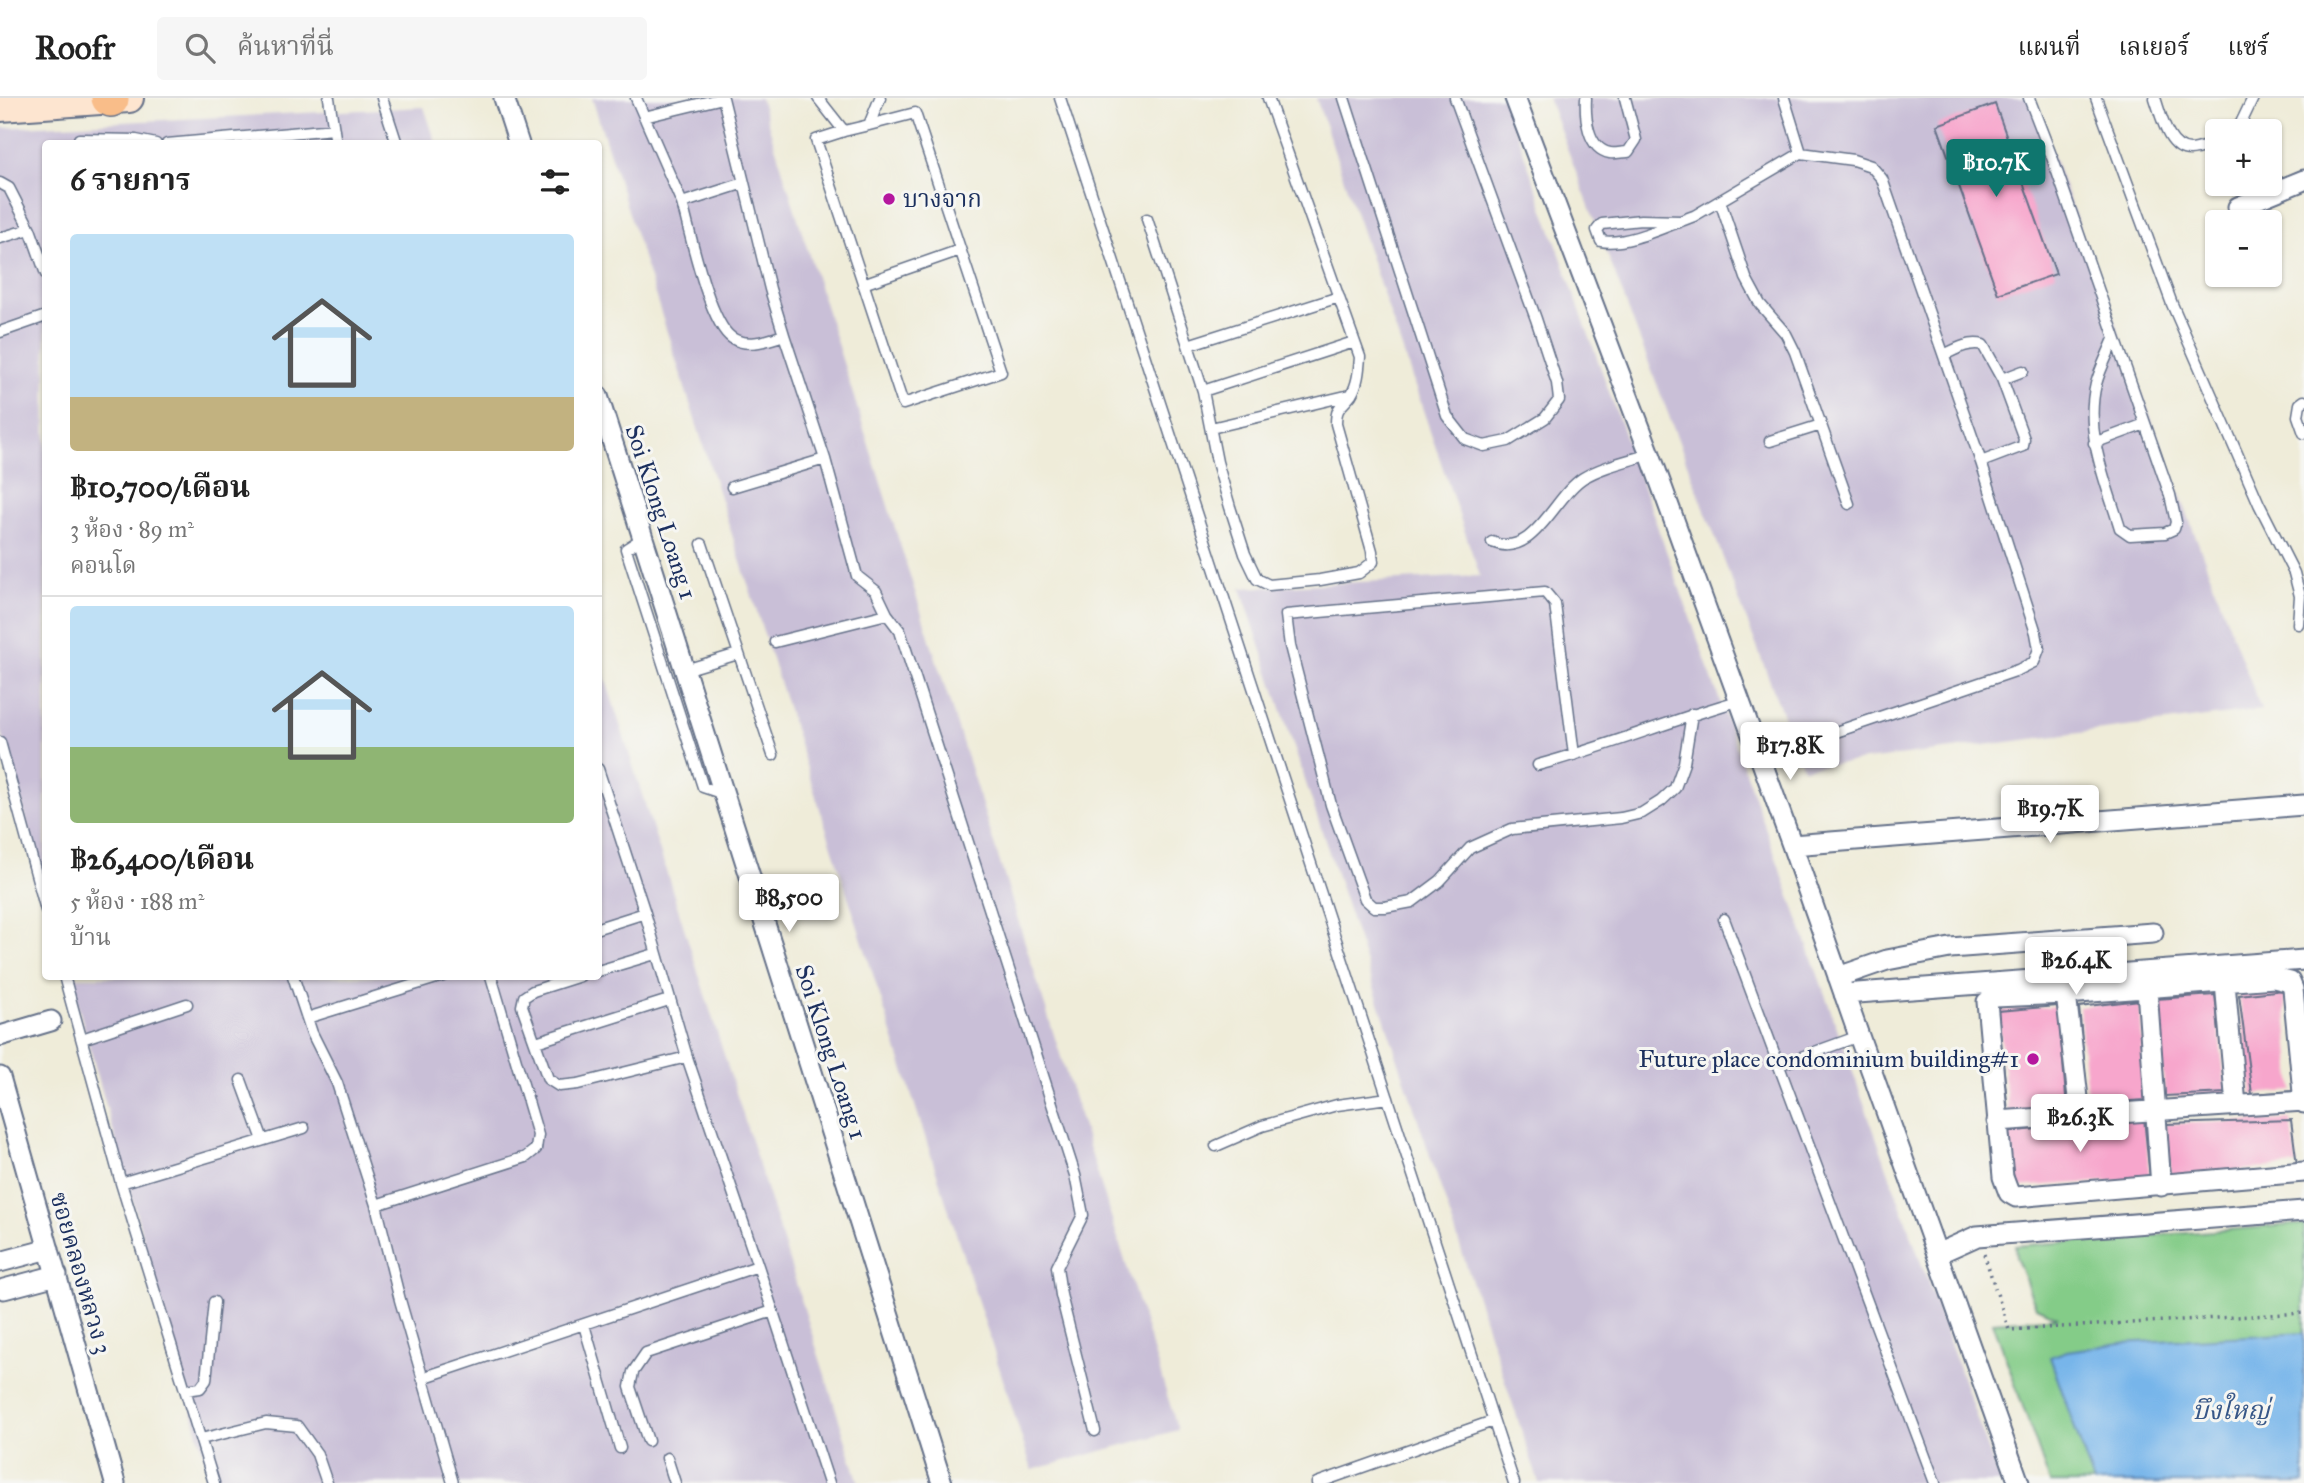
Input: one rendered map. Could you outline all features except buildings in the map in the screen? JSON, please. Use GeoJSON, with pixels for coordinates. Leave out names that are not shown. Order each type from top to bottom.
{"type":"FeatureCollection","features":[{"type":"Feature","properties":{"kind":"main road"},"geometry":{"type":"LineString","coordinates":[[0,107],[116,98]]}},
{"type":"Feature","properties":{"kind":"street"},"geometry":{"type":"LineString","coordinates":[[504,98],[518,140]]}},
{"type":"Feature","properties":{"kind":"street"},"geometry":{"type":"LineString","coordinates":[[1514,98],[1650,454],[2019,1483]]}},
{"type":"Feature","properties":{"kind":"street"},"geometry":{"type":"LineString","coordinates":[[2238,207],[2304,180]]}},
{"type":"Feature","properties":{"kind":"street","name":"Soi Klong Loang 1"},"geometry":{"type":"LineString","coordinates":[[602,409],[942,1483]]}},
{"type":"Feature","properties":{"kind":"street"},"geometry":{"type":"LineString","coordinates":[[1792,845],[2304,805]]}},
{"type":"Feature","properties":{"kind":"street"},"geometry":{"type":"LineString","coordinates":[[1841,985],[1886,960],[1950,948],[2153,933]]}},
{"type":"Feature","properties":{"kind":"street"},"geometry":{"type":"LineString","coordinates":[[1841,985],[2304,960]]}},
{"type":"Feature","properties":{"kind":"street"},"geometry":{"type":"LineString","coordinates":[[1997,1121],[2304,1102],[2293,989],[2290,982],[2274,978],[1994,998],[1987,1002],[1997,1121],[2003,1177],[2009,1193],[2016,1197],[2156,1187],[2304,1172]]}},
{"type":"Feature","properties":{"kind":"street"},"geometry":{"type":"LineString","coordinates":[[2225,983],[2236,1105]]}},
{"type":"Feature","properties":{"kind":"street"},"geometry":{"type":"LineString","coordinates":[[2147,989],[2156,1111],[2154,1221]]}},
{"type":"Feature","properties":{"kind":"street"},"geometry":{"type":"LineString","coordinates":[[2066,994],[2080,1115]]}},
{"type":"Feature","properties":{"kind":"street"},"geometry":{"type":"LineString","coordinates":[[0,1036],[51,1021]]}},
{"type":"Feature","properties":{"kind":"street","name":"ซอยคลองหลวง 3"},"geometry":{"type":"LineString","coordinates":[[0,1077],[115,1483]]}},
{"type":"Feature","properties":{"kind":"street"},"geometry":{"type":"LineString","coordinates":[[1937,1254],[1978,1236],[2304,1211]]}},
{"type":"Feature","properties":{"kind":"street"},"geometry":{"type":"LineString","coordinates":[[0,1262],[49,1249]]}},
{"type":"Feature","properties":{"kind":"street"},"geometry":{"type":"LineString","coordinates":[[4,1289],[57,1275]]}},
{"type":"Feature","properties":{"kind":"lane"},"geometry":{"type":"LineString","coordinates":[[328,98],[335,140]]}},
{"type":"Feature","properties":{"kind":"lane"},"geometry":{"type":"LineString","coordinates":[[382,98],[396,140]]}},
{"type":"Feature","properties":{"kind":"lane"},"geometry":{"type":"LineString","coordinates":[[636,98],[681,203],[716,320],[732,338],[757,344],[784,335]]}},
{"type":"Feature","properties":{"kind":"lane"},"geometry":{"type":"LineString","coordinates":[[644,117],[723,98],[770,289],[825,459],[857,576],[876,592],[887,614],[900,631],[1075,1175],[1083,1215],[1057,1267],[1061,1295],[1095,1430]]}},
{"type":"Feature","properties":{"kind":"lane"},"geometry":{"type":"LineString","coordinates":[[818,98],[844,131]]}},
{"type":"Feature","properties":{"kind":"lane"},"geometry":{"type":"LineString","coordinates":[[869,125],[880,98]]}},
{"type":"Feature","properties":{"kind":"lane"},"geometry":{"type":"LineString","coordinates":[[1059,98],[1514,1483]]}},
{"type":"Feature","properties":{"kind":"lane"},"geometry":{"type":"LineString","coordinates":[[1147,219],[1203,391],[1217,462],[1230,507],[1245,554],[1257,579],[1269,585],[1286,585],[1359,573],[1373,562],[1372,551],[1336,424],[1336,413],[1351,395],[1359,377],[1360,357],[1268,98]]}},
{"type":"Feature","properties":{"kind":"lane"},"geometry":{"type":"LineString","coordinates":[[1344,98],[1447,416],[1465,439],[1484,446],[1508,441],[1536,424],[1545,418],[1559,400],[1557,383],[1536,319],[1455,98]]}},
{"type":"Feature","properties":{"kind":"lane"},"geometry":{"type":"LineString","coordinates":[[1586,98],[1588,130],[1600,149],[1611,153],[1628,152],[1636,140],[1625,98]]}},
{"type":"Feature","properties":{"kind":"lane"},"geometry":{"type":"LineString","coordinates":[[1784,98],[1801,153]]}},
{"type":"Feature","properties":{"kind":"lane"},"geometry":{"type":"LineString","coordinates":[[2029,98],[2176,514],[2174,529],[2165,533],[2130,535],[2120,528],[2094,443],[2096,383],[2114,339]]}},
{"type":"Feature","properties":{"kind":"lane"},"geometry":{"type":"LineString","coordinates":[[2096,98],[2172,304],[2259,504],[2294,573],[2300,596],[2298,624]]}},
{"type":"Feature","properties":{"kind":"lane"},"geometry":{"type":"LineString","coordinates":[[2155,98],[2167,131],[2176,146],[2189,150],[2205,145]]}},
{"type":"Feature","properties":{"kind":"lane"},"geometry":{"type":"LineString","coordinates":[[2243,119],[2253,98]]}},
{"type":"Feature","properties":{"kind":"lane"},"geometry":{"type":"LineString","coordinates":[[915,113],[1001,372],[903,404],[816,140],[869,125],[915,113]]}},
{"type":"Feature","properties":{"kind":"lane"},"geometry":{"type":"LineString","coordinates":[[212,140],[334,129]]}},
{"type":"Feature","properties":{"kind":"lane"},"geometry":{"type":"LineString","coordinates":[[79,139],[136,140]]}},
{"type":"Feature","properties":{"kind":"lane"},"geometry":{"type":"LineString","coordinates":[[1680,221],[1642,220],[1602,224],[1597,230],[1601,241],[1614,243],[1680,221],[1694,216],[1801,153],[1853,160],[1871,166],[1882,178],[1981,462],[2036,632],[2039,649],[2034,662],[2018,670],[1821,737]]}},
{"type":"Feature","properties":{"kind":"lane"},"geometry":{"type":"LineString","coordinates":[[0,183],[9,188],[30,229],[42,263]]}},
{"type":"Feature","properties":{"kind":"lane"},"geometry":{"type":"LineString","coordinates":[[681,203],[744,183]]}},
{"type":"Feature","properties":{"kind":"lane"},"geometry":{"type":"LineString","coordinates":[[1720,201],[1746,278],[1760,304],[1786,334],[1795,352],[1849,504]]}},
{"type":"Feature","properties":{"kind":"lane"},"geometry":{"type":"LineString","coordinates":[[0,238],[30,229]]}},
{"type":"Feature","properties":{"kind":"lane"},"geometry":{"type":"LineString","coordinates":[[863,284],[960,250]]}},
{"type":"Feature","properties":{"kind":"lane"},"geometry":{"type":"LineString","coordinates":[[1188,345],[1339,297]]}},
{"type":"Feature","properties":{"kind":"lane"},"geometry":{"type":"LineString","coordinates":[[0,332],[42,317]]}},
{"type":"Feature","properties":{"kind":"lane"},"geometry":{"type":"LineString","coordinates":[[1203,391],[1354,342]]}},
{"type":"Feature","properties":{"kind":"lane"},"geometry":{"type":"LineString","coordinates":[[1944,355],[1964,346],[1977,343],[1983,345],[2001,379],[2024,439],[2023,446],[1981,462]]}},
{"type":"Feature","properties":{"kind":"lane"},"geometry":{"type":"LineString","coordinates":[[2001,379],[2023,371]]}},
{"type":"Feature","properties":{"kind":"lane"},"geometry":{"type":"LineString","coordinates":[[1211,428],[1351,395]]}},
{"type":"Feature","properties":{"kind":"lane"},"geometry":{"type":"LineString","coordinates":[[2304,401],[2300,404],[2298,416],[2304,433]]}},
{"type":"Feature","properties":{"kind":"lane"},"geometry":{"type":"LineString","coordinates":[[2094,443],[2146,424]]}},
{"type":"Feature","properties":{"kind":"lane"},"geometry":{"type":"LineString","coordinates":[[1770,442],[1821,425]]}},
{"type":"Feature","properties":{"kind":"lane"},"geometry":{"type":"LineString","coordinates":[[1492,542],[1511,545],[1523,540],[1544,522],[1569,488],[1584,477],[1650,454]]}},
{"type":"Feature","properties":{"kind":"lane"},"geometry":{"type":"LineString","coordinates":[[733,487],[825,459]]}},
{"type":"Feature","properties":{"kind":"lane"},"geometry":{"type":"LineString","coordinates":[[643,538],[626,549],[703,787],[724,794]]}},
{"type":"Feature","properties":{"kind":"lane"},"geometry":{"type":"LineString","coordinates":[[702,544],[773,755]]}},
{"type":"Feature","properties":{"kind":"lane"},"geometry":{"type":"LineString","coordinates":[[1574,755],[1555,604],[1545,592],[1286,615],[1290,646],[1331,805],[1365,899],[1374,907],[1412,902],[1440,881],[1470,849],[1512,830],[1621,818],[1642,813],[1675,788],[1684,763],[1692,714]]}},
{"type":"Feature","properties":{"kind":"lane"},"geometry":{"type":"LineString","coordinates":[[775,642],[887,614]]}},
{"type":"Feature","properties":{"kind":"lane"},"geometry":{"type":"LineString","coordinates":[[685,670],[738,654]]}},
{"type":"Feature","properties":{"kind":"lane"},"geometry":{"type":"LineString","coordinates":[[1538,765],[1738,701]]}},
{"type":"Feature","properties":{"kind":"lane"},"geometry":{"type":"LineString","coordinates":[[0,742],[42,895]]}},
{"type":"Feature","properties":{"kind":"lane"},"geometry":{"type":"LineString","coordinates":[[602,781],[645,913],[668,1000],[829,1483]]}},
{"type":"Feature","properties":{"kind":"lane"},"geometry":{"type":"LineString","coordinates":[[602,927],[645,913]]}},
{"type":"Feature","properties":{"kind":"lane"},"geometry":{"type":"LineString","coordinates":[[1724,919],[1935,1483]]}},
{"type":"Feature","properties":{"kind":"lane"},"geometry":{"type":"LineString","coordinates":[[602,970],[655,954]]}},
{"type":"Feature","properties":{"kind":"lane"},"geometry":{"type":"LineString","coordinates":[[65,980],[121,1183],[214,1483]]}},
{"type":"Feature","properties":{"kind":"lane"},"geometry":{"type":"LineString","coordinates":[[293,980],[312,1033],[337,1083],[376,1205],[453,1483]]}},
{"type":"Feature","properties":{"kind":"lane"},"geometry":{"type":"LineString","coordinates":[[307,1018],[430,980]]}},
{"type":"Feature","properties":{"kind":"lane"},"geometry":{"type":"LineString","coordinates":[[376,1205],[526,1157],[536,1149],[538,1135],[492,980]]}},
{"type":"Feature","properties":{"kind":"lane"},"geometry":{"type":"LineString","coordinates":[[567,980],[524,996],[522,1006],[548,1079],[559,1086],[578,1084],[687,1057]]}},
{"type":"Feature","properties":{"kind":"lane"},"geometry":{"type":"LineString","coordinates":[[536,1042],[668,1000]]}},
{"type":"Feature","properties":{"kind":"lane"},"geometry":{"type":"LineString","coordinates":[[82,1039],[187,1004]]}},
{"type":"Feature","properties":{"kind":"lane"},"geometry":{"type":"LineString","coordinates":[[1779,1065],[1858,1037]]}},
{"type":"Feature","properties":{"kind":"lane"},"geometry":{"type":"LineString","coordinates":[[241,1080],[263,1140]]}},
{"type":"Feature","properties":{"kind":"lane"},"geometry":{"type":"LineString","coordinates":[[1216,1146],[1262,1126],[1337,1105],[1388,1098]]}},
{"type":"Feature","properties":{"kind":"lane"},"geometry":{"type":"LineString","coordinates":[[121,1183],[304,1128]]}},
{"type":"Feature","properties":{"kind":"lane"},"geometry":{"type":"LineString","coordinates":[[422,1378],[758,1266]]}},
{"type":"Feature","properties":{"kind":"lane"},"geometry":{"type":"LineString","coordinates":[[186,1390],[200,1388],[206,1380],[214,1302]]}},
{"type":"Feature","properties":{"kind":"lane"},"geometry":{"type":"LineString","coordinates":[[648,1441],[630,1387],[633,1372],[646,1353],[773,1311]]}},
{"type":"Feature","properties":{"kind":"lane"},"geometry":{"type":"LineString","coordinates":[[584,1325],[620,1448]]}},
{"type":"Feature","properties":{"kind":"lane"},"geometry":{"type":"LineString","coordinates":[[1317,1483],[1493,1421]]}},
{"type":"Feature","properties":{"kind":"lane"},"geometry":{"type":"LineString","coordinates":[[201,1439],[266,1423],[297,1426],[317,1454],[327,1483]]}},
{"type":"Feature","properties":{"kind":"lane"},"geometry":{"type":"LineString","coordinates":[[667,1458],[675,1483]]}},
{"type":"Feature","properties":{"kind":"path"},"geometry":{"type":"LineString","coordinates":[[1978,1236],[2009,1330],[2304,1312]]}},
{"type":"Feature","properties":{"kind":"shaded area"},"geometry":{"type":"Polygon","coordinates":[[[592,98],[760,98],[1178,1430],[1032,1470],[592,98]]]}},
{"type":"Feature","properties":{"kind":"shaded area"},"geometry":{"type":"Polygon","coordinates":[[[1316,98],[1504,98],[2000,1483],[1539,1483],[1241,588],[1480,576],[1316,98]]]}},
{"type":"Feature","properties":{"kind":"shaded area"},"geometry":{"type":"Polygon","coordinates":[[[1548,98],[2031,98],[2261,710],[1803,768],[1548,98]]]}},
{"type":"Feature","properties":{"kind":"shaded area"},"geometry":{"type":"Polygon","coordinates":[[[424,107],[435,140],[42,140],[42,877],[0,726],[0,128],[424,107]]]}},
{"type":"Feature","properties":{"kind":"shaded area"},"geometry":{"type":"Polygon","coordinates":[[[602,668],[859,1483],[212,1483],[71,980],[602,980],[602,668]]]}},
{"type":"Feature","properties":{"kind":"green space"},"geometry":{"type":"Polygon","coordinates":[[[2304,1224],[2304,1483],[2050,1483],[1993,1322],[2058,1317],[2036,1307],[2016,1257],[2015,1246],[2304,1224]]]}},
{"type":"Feature","properties":{"kind":"water","name":"บึงใหญ่"},"geometry":{"type":"Polygon","coordinates":[[[2304,1333],[2304,1483],[2094,1483],[2050,1357],[2067,1351],[2121,1343],[2304,1333]]]}},
{"type":"Feature","properties":{"kind":"place","name":"บางจาก"},"geometry":{"type":"Point","coordinates":[889,199]}},
{"type":"Feature","properties":{"kind":"place","name":"Future place condominium building#1"},"geometry":{"type":"Point","coordinates":[2033,1059]}}]}
